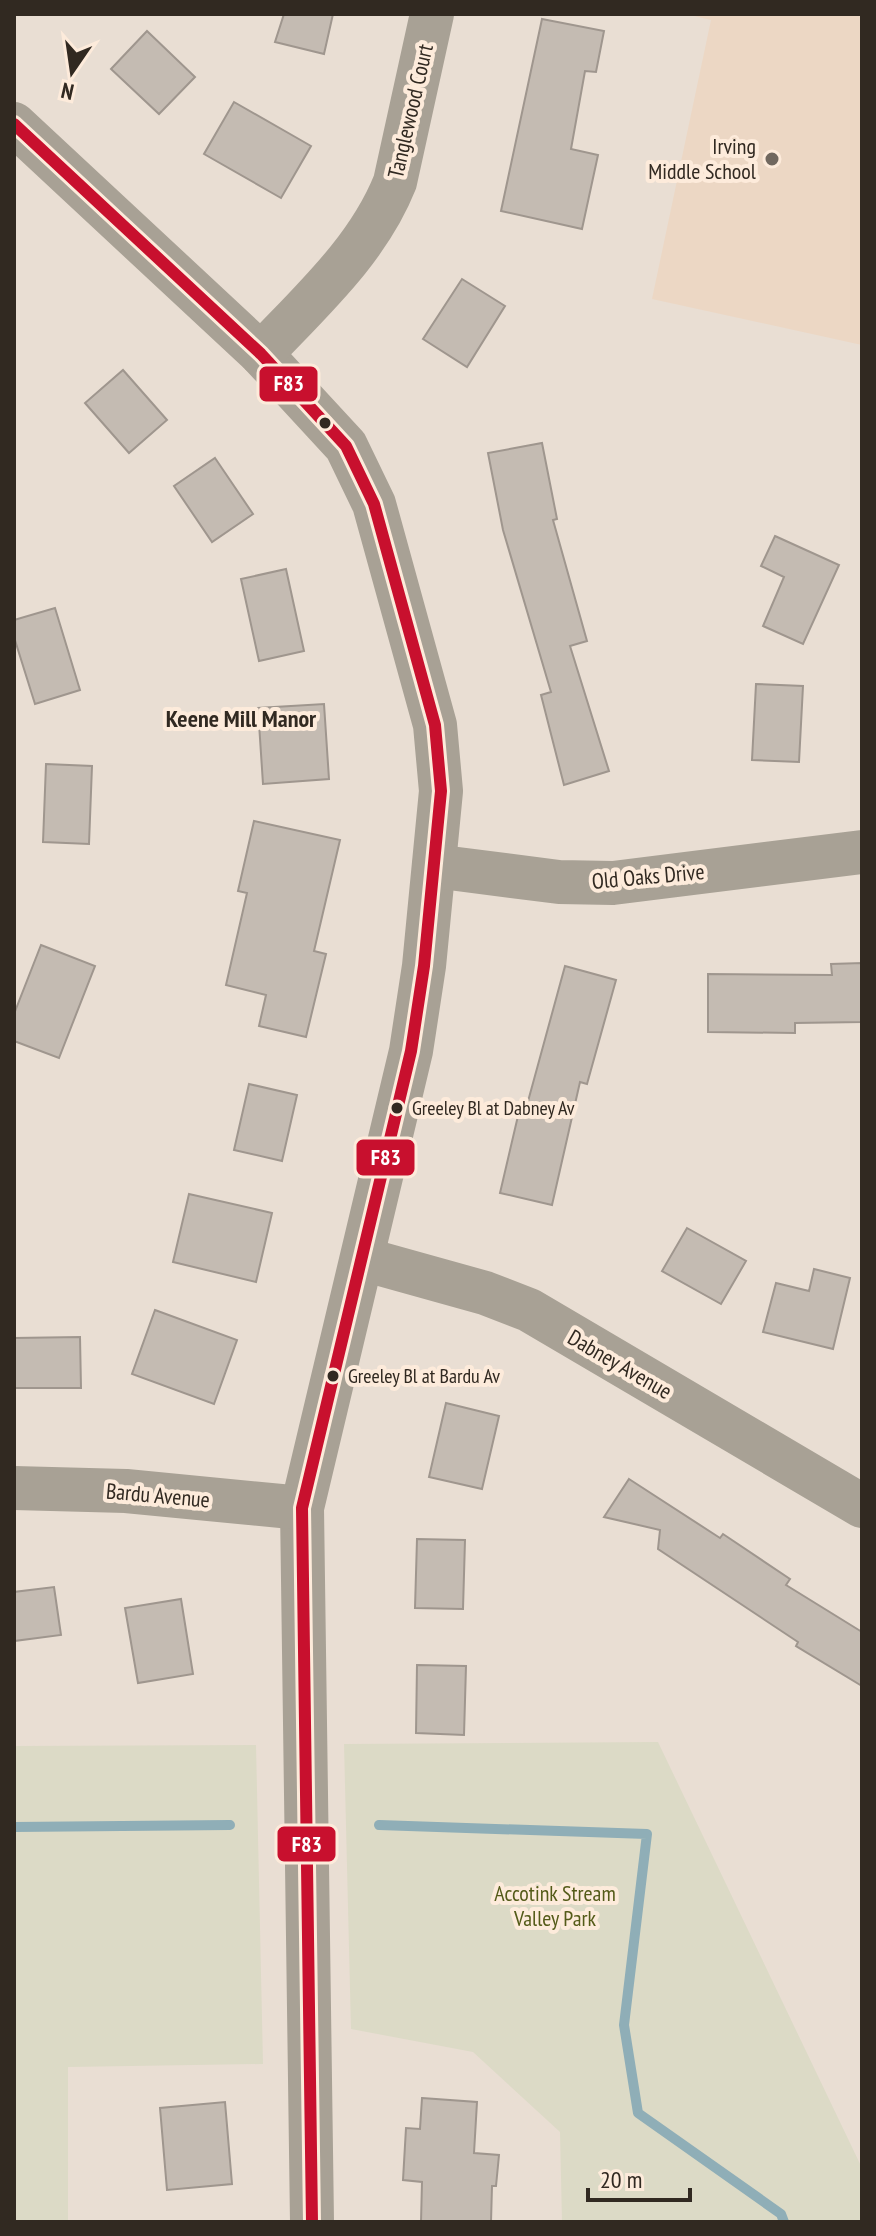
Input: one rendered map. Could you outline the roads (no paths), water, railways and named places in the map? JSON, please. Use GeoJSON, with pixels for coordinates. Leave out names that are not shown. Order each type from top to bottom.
{"type":"FeatureCollection","features":[{"type":"Feature","properties":{"kind":"street","name":"Tanglewood Court"},"geometry":{"type":"LineString","coordinates":[[261,354],[367,236],[387,202],[395,182],[432,14]]}},
{"type":"Feature","properties":{"kind":"street"},"geometry":{"type":"LineString","coordinates":[[14,124],[261,354],[346,446],[374,504],[435,725],[441,791],[411,1051],[302,1508],[312,2222]]}},
{"type":"Feature","properties":{"kind":"street","name":"Old Oaks Drive"},"geometry":{"type":"LineString","coordinates":[[434,866],[559,882],[613,883],[862,852]]}},
{"type":"Feature","properties":{"kind":"street","name":"Dabney Avenue"},"geometry":{"type":"LineString","coordinates":[[363,1259],[485,1293],[529,1310],[858,1496]]}},
{"type":"Feature","properties":{"kind":"street","name":"Bardu Avenue"},"geometry":{"type":"LineString","coordinates":[[14,1488],[126,1491],[302,1508]]}},
{"type":"Feature","properties":{"kind":"waterway"},"geometry":{"type":"LineString","coordinates":[[14,1827],[230,1825]]}},
{"type":"Feature","properties":{"kind":"waterway"},"geometry":{"type":"LineString","coordinates":[[379,1825],[647,1834],[624,2025],[638,2113],[781,2214],[784,2222]]}},
{"type":"Feature","properties":{"kind":"place","name":"Irving Middle School"},"geometry":{"type":"Point","coordinates":[772,159]}},
{"type":"Feature","properties":{"kind":"place","name":"Greeley Bl at Dabney Av"},"geometry":{"type":"Point","coordinates":[397,1108]}},
{"type":"Feature","properties":{"kind":"place","name":"Greeley Bl at Bardu Av"},"geometry":{"type":"Point","coordinates":[333,1376]}},
{"type":"Feature","properties":{"kind":"district","name":"Keene Mill Manor"},"geometry":{"type":"Point","coordinates":[241,718]}},
{"type":"Feature","properties":{"kind":"park label","name":"Accotink Stream Valley Park"},"geometry":{"type":"Point","coordinates":[555,1906]}}]}
